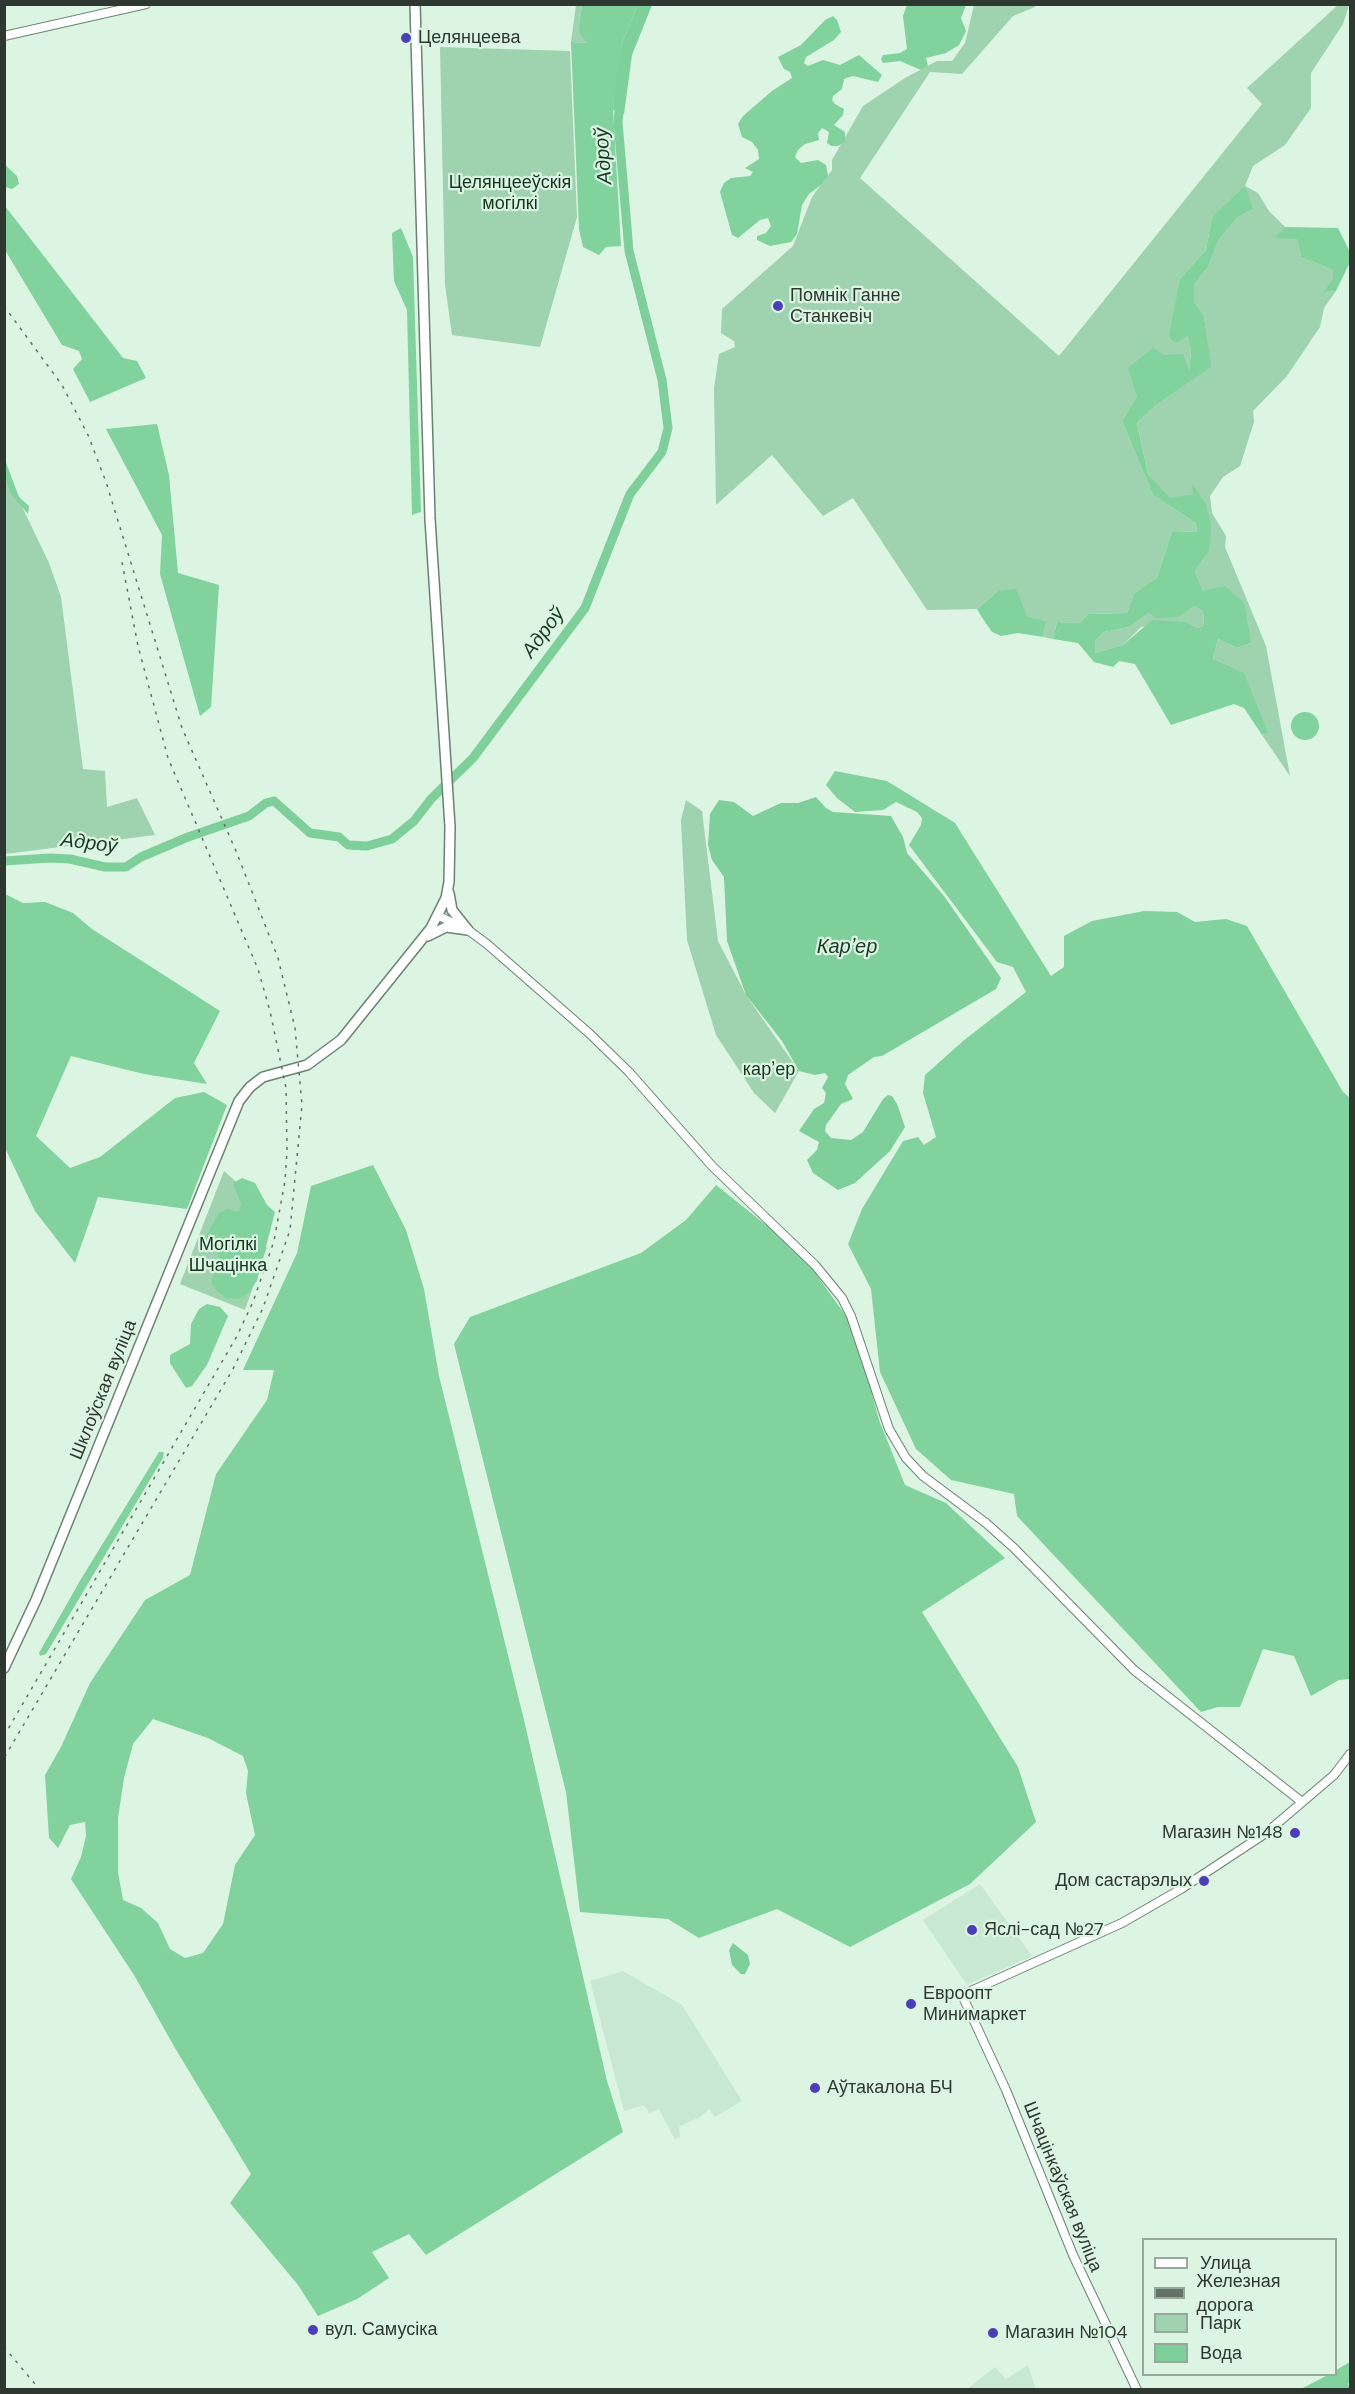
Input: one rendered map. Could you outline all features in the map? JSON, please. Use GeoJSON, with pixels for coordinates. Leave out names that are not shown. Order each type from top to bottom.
{"type":"FeatureCollection","features":[{"type":"Feature","properties":{"kind":"main road"},"geometry":{"type":"LineString","coordinates":[[415,4],[430,519],[450,827],[450,906],[466,927]]}},
{"type":"Feature","properties":{"kind":"main road"},"geometry":{"type":"LineString","coordinates":[[441,912],[449,882]]}},
{"type":"Feature","properties":{"kind":"main road","name":"Шклоўская вуліца"},"geometry":{"type":"LineString","coordinates":[[4,1668],[36,1600],[230,1122],[244,1094],[255,1083],[274,1072],[307,1065],[334,1046],[421,941],[441,912]]}},
{"type":"Feature","properties":{"kind":"main road"},"geometry":{"type":"LineString","coordinates":[[421,941],[438,929],[466,927]]}},
{"type":"Feature","properties":{"kind":"street"},"geometry":{"type":"LineString","coordinates":[[4,36],[146,4]]}},
{"type":"Feature","properties":{"kind":"street"},"geometry":{"type":"LineString","coordinates":[[441,912],[466,927],[506,959],[616,1059],[712,1167],[826,1278],[851,1316],[889,1429],[906,1458],[923,1476],[986,1523],[1014,1548],[1134,1670],[1302,1802],[1334,1775],[1350,1754]]}},
{"type":"Feature","properties":{"kind":"street","name":"Шчацінкаўская вуліца"},"geometry":{"type":"LineString","coordinates":[[1137,2390],[1073,2255],[1006,2090],[962,1995],[1122,1923],[1181,1889],[1266,1833],[1302,1802]]}},
{"type":"Feature","properties":{"kind":"shaded area","name":"Яслі-сад №27"},"geometry":{"type":"Polygon","coordinates":[[[980,1884],[1032,1956],[967,1985],[923,1920],[980,1884]]]}},
{"type":"Feature","properties":{"kind":"shaded area"},"geometry":{"type":"Polygon","coordinates":[[[623,1971],[682,2005],[742,2101],[715,2117],[709,2109],[700,2117],[679,2127],[680,2137],[675,2140],[659,2109],[649,2113],[644,2105],[624,2111],[590,1981],[623,1971]]]}},
{"type":"Feature","properties":{"kind":"shaded area"},"geometry":{"type":"Polygon","coordinates":[[[1028,2365],[1036,2389],[967,2389],[995,2367],[1006,2379],[1028,2365]]]}},
{"type":"Feature","properties":{"kind":"green space"},"geometry":{"type":"Polygon","coordinates":[[[1035,4],[1035,7],[1013,16],[962,74],[930,72],[860,178],[1059,356],[1262,104],[1247,88],[1338,5],[1349,5],[1343,24],[1311,73],[1311,108],[1285,145],[1253,166],[1245,186],[1258,193],[1269,211],[1285,227],[1275,238],[1297,238],[1301,257],[1333,270],[1333,278],[1325,292],[1336,291],[1324,308],[1320,327],[1287,376],[1253,411],[1254,422],[1240,466],[1223,477],[1210,496],[1212,513],[1226,536],[1225,547],[1266,646],[1290,776],[1262,735],[1268,733],[1227,666],[1213,659],[1218,639],[1237,648],[1251,643],[1203,591],[1195,571],[1209,551],[1193,485],[1193,494],[1170,499],[1148,474],[1137,423],[1156,405],[1210,367],[1204,316],[1194,301],[1194,285],[1208,267],[1219,239],[1238,217],[1253,209],[1212,217],[1206,250],[1180,279],[1191,351],[1189,372],[1137,396],[1122,421],[1153,495],[1196,523],[1197,532],[1172,531],[1157,578],[1134,593],[1127,613],[1088,614],[1080,623],[1057,622],[1053,639],[1043,637],[1046,621],[1027,616],[998,591],[977,609],[927,610],[853,498],[823,516],[772,455],[716,505],[714,388],[719,354],[735,347],[734,341],[721,333],[722,309],[793,246],[812,197],[832,170],[832,160],[863,106],[905,78],[937,61],[952,61],[965,43],[974,5],[1035,4]]]}},
{"type":"Feature","properties":{"kind":"green space"},"geometry":{"type":"Polygon","coordinates":[[[576,5],[582,5],[578,31],[588,43],[571,42],[576,5]]]}},
{"type":"Feature","properties":{"kind":"green space"},"geometry":{"type":"Polygon","coordinates":[[[582,5],[638,5],[622,43],[613,110],[621,246],[606,247],[599,255],[583,247],[579,229],[571,42],[587,43],[578,31],[582,5]]]}},
{"type":"Feature","properties":{"kind":"green space"},"geometry":{"type":"Polygon","coordinates":[[[907,5],[966,5],[961,18],[966,31],[959,45],[946,53],[926,58],[928,66],[921,70],[900,61],[883,63],[881,59],[883,55],[900,53],[907,49],[903,16],[907,5]]]}},
{"type":"Feature","properties":{"kind":"green space"},"geometry":{"type":"Polygon","coordinates":[[[833,16],[841,32],[834,40],[806,57],[804,63],[808,66],[823,60],[840,65],[859,55],[882,75],[878,82],[853,76],[844,79],[842,89],[833,96],[832,100],[835,104],[844,109],[843,115],[834,125],[845,132],[845,142],[838,146],[831,146],[827,143],[829,132],[822,128],[818,133],[819,140],[805,144],[798,150],[795,157],[801,163],[818,160],[826,165],[828,176],[809,194],[802,205],[797,234],[791,242],[770,246],[757,240],[757,236],[766,233],[771,226],[768,218],[760,220],[738,238],[732,235],[720,192],[724,183],[731,178],[750,176],[753,172],[745,168],[759,159],[758,150],[752,142],[742,137],[738,124],[743,116],[772,91],[792,78],[778,57],[801,45],[825,20],[833,16]]]}},
{"type":"Feature","properties":{"kind":"green space","name":"Целянцееўскія могілкі"},"geometry":{"type":"Polygon","coordinates":[[[440,47],[570,51],[577,217],[540,347],[452,335],[445,285],[440,47]]]}},
{"type":"Feature","properties":{"kind":"green space"},"geometry":{"type":"Polygon","coordinates":[[[4,164],[17,176],[19,184],[12,189],[5,187],[4,164]]]}},
{"type":"Feature","properties":{"kind":"green space"},"geometry":{"type":"Polygon","coordinates":[[[1245,186],[1253,209],[1238,217],[1219,239],[1208,267],[1194,285],[1194,301],[1204,316],[1211,367],[1156,405],[1137,423],[1148,474],[1170,498],[1193,494],[1192,483],[1206,504],[1211,526],[1209,551],[1195,571],[1203,591],[1225,586],[1244,603],[1251,643],[1237,648],[1218,639],[1213,659],[1244,673],[1268,733],[1262,735],[1244,708],[1234,704],[1171,725],[1135,664],[1119,661],[1113,667],[1094,662],[1078,643],[1053,639],[1057,622],[1080,623],[1088,614],[1127,613],[1134,593],[1157,578],[1172,531],[1197,532],[1196,523],[1153,495],[1122,421],[1137,396],[1128,368],[1153,348],[1163,355],[1183,354],[1189,371],[1191,351],[1188,336],[1175,343],[1169,337],[1180,279],[1206,250],[1212,217],[1245,186]],[[1194,606],[1178,617],[1157,618],[1149,613],[1129,627],[1104,632],[1095,641],[1095,653],[1123,645],[1152,620],[1185,622],[1198,628],[1204,625],[1203,611],[1194,606]]]}},
{"type":"Feature","properties":{"kind":"green space"},"geometry":{"type":"Polygon","coordinates":[[[5,206],[123,358],[137,361],[146,378],[90,402],[73,369],[82,359],[79,351],[62,345],[5,250],[5,206]]]}},
{"type":"Feature","properties":{"kind":"green space"},"geometry":{"type":"Polygon","coordinates":[[[1285,227],[1338,228],[1350,252],[1350,262],[1336,291],[1324,292],[1333,278],[1333,270],[1301,257],[1297,239],[1274,238],[1285,227]]]}},
{"type":"Feature","properties":{"kind":"green space"},"geometry":{"type":"Polygon","coordinates":[[[401,228],[413,257],[421,512],[412,515],[407,310],[394,281],[392,233],[401,228]]]}},
{"type":"Feature","properties":{"kind":"green space"},"geometry":{"type":"Polygon","coordinates":[[[157,424],[169,475],[178,573],[219,585],[211,707],[200,716],[160,574],[162,535],[106,429],[157,424]]]}},
{"type":"Feature","properties":{"kind":"green space"},"geometry":{"type":"Polygon","coordinates":[[[5,460],[19,497],[29,506],[28,514],[11,494],[5,476],[5,460]]]}},
{"type":"Feature","properties":{"kind":"green space"},"geometry":{"type":"Polygon","coordinates":[[[4,469],[49,563],[61,597],[83,769],[105,771],[107,807],[137,798],[155,835],[5,854],[4,469]]]}},
{"type":"Feature","properties":{"kind":"green space"},"geometry":{"type":"Polygon","coordinates":[[[1016,589],[1027,616],[1046,621],[1043,637],[1018,633],[1001,636],[992,632],[977,609],[998,591],[1016,589]]]}},
{"type":"Feature","properties":{"kind":"green space"},"geometry":{"type":"Polygon","coordinates":[[[1194,606],[1203,611],[1204,625],[1198,628],[1184,622],[1141,627],[1123,645],[1095,653],[1095,641],[1104,632],[1129,627],[1149,613],[1194,606]]]}},
{"type":"Feature","properties":{"kind":"green space"},"geometry":{"type":"Polygon","coordinates":[[[1305,712],[1315,716],[1319,726],[1315,736],[1305,740],[1295,736],[1291,726],[1295,716],[1305,712]]]}},
{"type":"Feature","properties":{"kind":"green space"},"geometry":{"type":"Polygon","coordinates":[[[835,771],[887,781],[955,823],[1051,976],[1064,967],[1064,936],[1092,921],[1144,911],[1177,912],[1195,922],[1226,919],[1247,926],[1343,1092],[1350,1098],[1350,1679],[1339,1680],[1311,1696],[1294,1656],[1263,1649],[1240,1707],[1218,1707],[1201,1712],[1017,1516],[1014,1494],[951,1480],[916,1449],[880,1372],[871,1289],[848,1244],[862,1209],[903,1141],[918,1137],[924,1145],[936,1137],[923,1093],[925,1075],[963,1041],[1026,992],[1013,967],[997,962],[909,845],[921,825],[922,818],[917,812],[896,802],[883,810],[855,812],[837,798],[826,785],[835,771]]]}},
{"type":"Feature","properties":{"kind":"green space","name":"карʼер"},"geometry":{"type":"Polygon","coordinates":[[[686,800],[702,811],[718,941],[746,995],[799,1071],[775,1113],[754,1093],[716,1035],[687,940],[681,820],[686,800]]]}},
{"type":"Feature","properties":{"kind":"green space"},"geometry":{"type":"Polygon","coordinates":[[[5,894],[23,903],[45,902],[73,913],[92,929],[220,1011],[194,1063],[207,1084],[144,1074],[71,1056],[36,1136],[70,1168],[100,1157],[175,1098],[204,1092],[227,1105],[187,1209],[98,1197],[75,1263],[35,1211],[5,1148],[5,894]]]}},
{"type":"Feature","properties":{"kind":"green space"},"geometry":{"type":"Polygon","coordinates":[[[373,1165],[406,1230],[424,1289],[439,1376],[524,1720],[607,2081],[623,2132],[426,2255],[409,2234],[372,2252],[389,2278],[357,2299],[318,2316],[298,2285],[230,2203],[251,2174],[134,1975],[71,1879],[81,1857],[86,1836],[85,1822],[70,1825],[58,1848],[49,1838],[45,1775],[61,1747],[90,1683],[145,1600],[190,1575],[216,1474],[267,1400],[274,1370],[243,1370],[297,1253],[311,1186],[373,1165]],[[153,1719],[133,1744],[124,1778],[118,1818],[118,1872],[123,1900],[141,1908],[158,1923],[170,1949],[185,1958],[203,1953],[223,1924],[235,1865],[255,1835],[246,1793],[248,1771],[243,1756],[208,1738],[153,1719]]]}},
{"type":"Feature","properties":{"kind":"green space","name":"Могілкі Шчацінка"},"geometry":{"type":"Polygon","coordinates":[[[224,1171],[272,1214],[261,1244],[267,1247],[245,1310],[180,1284],[224,1171]]]}},
{"type":"Feature","properties":{"kind":"green space","name":"Могілкі Шчацінка"},"geometry":{"type":"Polygon","coordinates":[[[242,1178],[255,1183],[267,1205],[275,1212],[257,1281],[248,1293],[238,1299],[226,1298],[216,1290],[211,1282],[219,1255],[204,1239],[219,1213],[227,1209],[239,1212],[241,1204],[233,1183],[242,1178]]]}},
{"type":"Feature","properties":{"kind":"green space"},"geometry":{"type":"Polygon","coordinates":[[[716,1185],[800,1252],[854,1327],[879,1420],[905,1485],[946,1503],[1005,1558],[922,1612],[1018,1767],[1036,1822],[970,1884],[850,1947],[777,1909],[699,1938],[668,1919],[580,1912],[566,1792],[454,1344],[470,1317],[641,1253],[686,1220],[716,1185]]]}},
{"type":"Feature","properties":{"kind":"green space"},"geometry":{"type":"Polygon","coordinates":[[[207,1304],[220,1307],[228,1316],[207,1365],[192,1386],[186,1388],[170,1363],[170,1355],[190,1344],[191,1324],[199,1309],[207,1304]]]}},
{"type":"Feature","properties":{"kind":"green space"},"geometry":{"type":"Polygon","coordinates":[[[159,1452],[164,1452],[163,1458],[46,1654],[40,1656],[39,1653],[81,1579],[159,1452]]]}},
{"type":"Feature","properties":{"kind":"green space"},"geometry":{"type":"Polygon","coordinates":[[[1350,2362],[1348,2384],[1350,2389],[1301,2389],[1326,2376],[1337,2376],[1337,2369],[1350,2362]]]}},
{"type":"Feature","properties":{"kind":"water"},"geometry":{"type":"Polygon","coordinates":[[[638,5],[652,5],[632,55],[624,114],[613,110],[617,71],[622,43],[638,5]]]}},
{"type":"Feature","properties":{"kind":"water","name":"Карʼер"},"geometry":{"type":"Polygon","coordinates":[[[816,797],[833,812],[891,816],[903,837],[907,853],[944,896],[1001,978],[996,989],[882,1056],[874,1057],[848,1075],[845,1084],[853,1099],[841,1104],[826,1125],[825,1131],[831,1138],[851,1140],[863,1132],[883,1099],[888,1095],[892,1096],[897,1104],[905,1127],[890,1151],[855,1183],[838,1190],[813,1173],[807,1160],[817,1150],[819,1142],[799,1131],[814,1109],[824,1103],[826,1093],[822,1088],[828,1077],[825,1073],[815,1075],[799,1071],[782,1041],[746,995],[727,941],[724,877],[712,860],[708,845],[710,814],[719,800],[734,802],[753,816],[781,803],[798,803],[816,797]]]}},
{"type":"Feature","properties":{"kind":"water"},"geometry":{"type":"Polygon","coordinates":[[[733,1943],[748,1955],[750,1964],[745,1974],[741,1974],[732,1965],[729,1950],[733,1943]]]}},
{"type":"Feature","properties":{"kind":"waterway","name":"Адроў"},"geometry":{"type":"LineString","coordinates":[[4,861],[50,858],[70,859],[105,867],[126,867],[141,857],[188,837],[249,816],[266,803],[274,801],[310,833],[339,837],[348,845],[367,846],[392,839],[414,821],[431,799],[473,758],[585,608],[630,494],[662,452],[668,428],[662,380],[629,251],[618,122],[620,102]]}},
{"type":"Feature","properties":{"kind":"railway"},"geometry":{"type":"LineString","coordinates":[[4,306],[62,385],[88,435],[106,482],[182,728],[236,851],[278,958],[295,1028],[302,1105],[290,1230],[263,1308],[233,1369],[4,1758]]}},
{"type":"Feature","properties":{"kind":"railway"},"geometry":{"type":"LineString","coordinates":[[4,1736],[237,1336],[253,1302],[274,1241],[285,1181],[286,1088],[270,1011],[258,969],[168,758],[138,646],[121,557]]}},
{"type":"Feature","properties":{"kind":"railway"},"geometry":{"type":"LineString","coordinates":[[4,2347],[40,2390]]}},
{"type":"Feature","properties":{"kind":"place","name":"Целянцеева"},"geometry":{"type":"Point","coordinates":[406,38]}},
{"type":"Feature","properties":{"kind":"place","name":"Помнік Ганне Станкевіч"},"geometry":{"type":"Point","coordinates":[778,306]}},
{"type":"Feature","properties":{"kind":"place","name":"Магазин №148"},"geometry":{"type":"Point","coordinates":[1295,1833]}},
{"type":"Feature","properties":{"kind":"place","name":"Дом састарэлых"},"geometry":{"type":"Point","coordinates":[1204,1881]}},
{"type":"Feature","properties":{"kind":"place","name":"Яслі-сад №27"},"geometry":{"type":"Point","coordinates":[972,1930]}},
{"type":"Feature","properties":{"kind":"place","name":"Евроопт Минимаркет"},"geometry":{"type":"Point","coordinates":[911,2004]}},
{"type":"Feature","properties":{"kind":"place","name":"Аўтакалона БЧ"},"geometry":{"type":"Point","coordinates":[815,2088]}},
{"type":"Feature","properties":{"kind":"place","name":"вул. Самусіка"},"geometry":{"type":"Point","coordinates":[313,2330]}},
{"type":"Feature","properties":{"kind":"place","name":"Магазин №104"},"geometry":{"type":"Point","coordinates":[993,2333]}}]}
